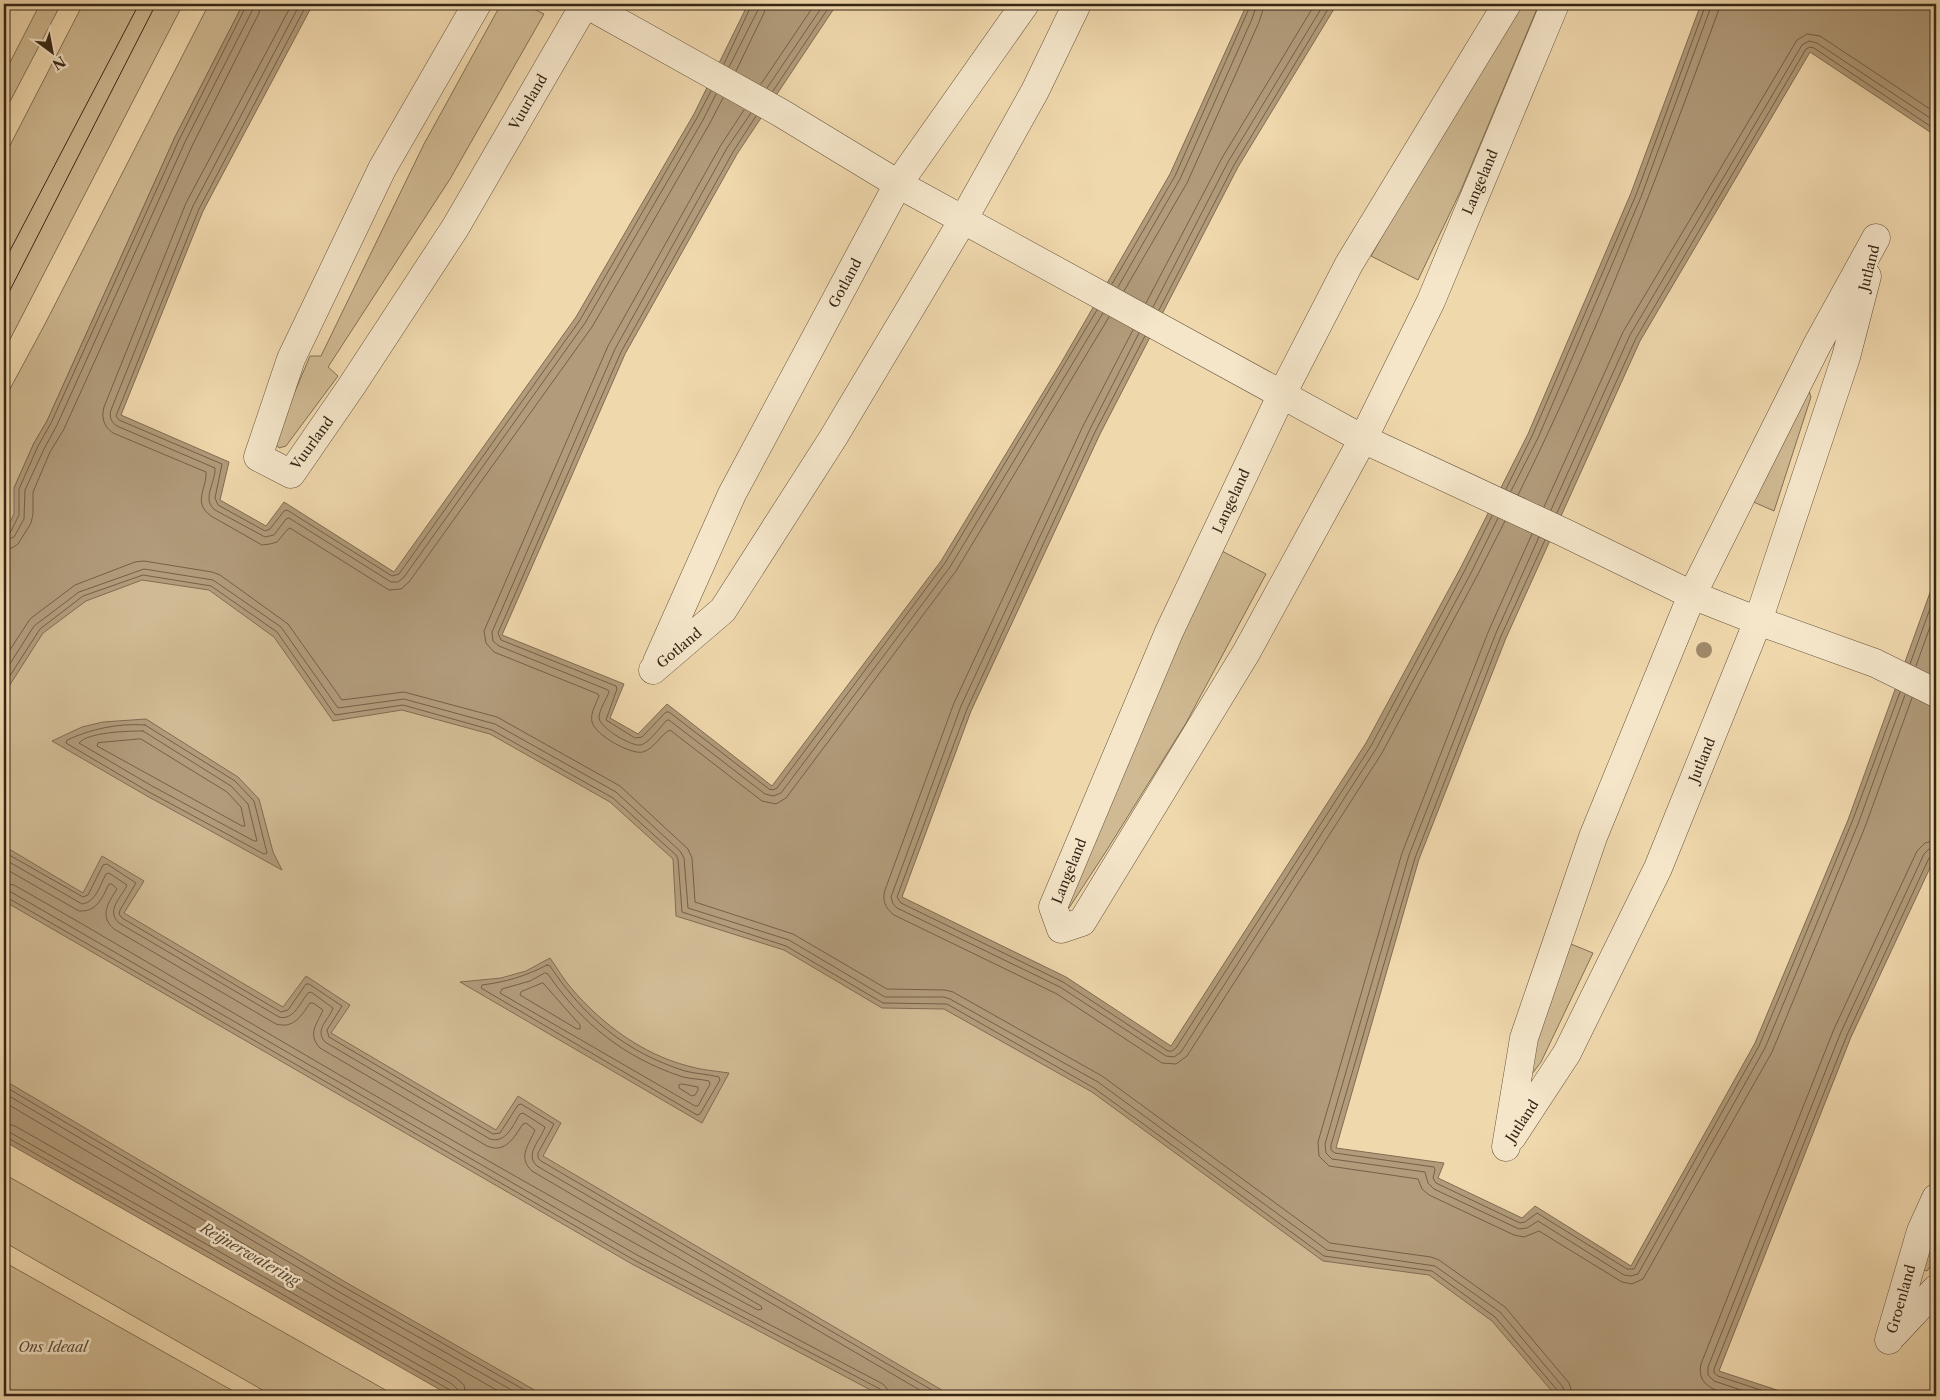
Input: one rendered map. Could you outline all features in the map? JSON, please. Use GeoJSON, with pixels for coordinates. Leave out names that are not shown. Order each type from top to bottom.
{"type":"FeatureCollection","features":[{"type":"Feature","properties":{"kind":"street","name":"Vuurland"},"geometry":{"type":"LineString","coordinates":[[477,4],[382,169],[291,360],[258,457],[291,474],[354,384],[455,228],[586,4],[781,113],[898,184]]}},
{"type":"Feature","properties":{"kind":"street","name":"Gotland"},"geometry":{"type":"LineString","coordinates":[[1025,4],[898,184],[732,494],[653,670],[723,610],[833,438],[963,220],[1035,91],[1077,4]]}},
{"type":"Feature","properties":{"kind":"street","name":"Langeland"},"geometry":{"type":"LineString","coordinates":[[1507,4],[1349,264],[1282,394],[1169,632],[1053,907],[1061,929],[1082,922],[1246,653],[1363,439],[1430,301],[1555,4]]}},
{"type":"Feature","properties":{"kind":"street"},"geometry":{"type":"LineString","coordinates":[[898,184],[1363,439],[1692,595],[1875,664],[1936,693]]}},
{"type":"Feature","properties":{"kind":"street","name":"Jutland"},"geometry":{"type":"LineString","coordinates":[[1876,238],[1846,357],[1758,621],[1658,868],[1567,1053],[1506,1147],[1524,1038],[1593,837],[1692,595],[1817,344],[1876,238]]}},
{"type":"Feature","properties":{"kind":"street","name":"Groenland"},"geometry":{"type":"LineString","coordinates":[[1936,1198],[1921,1232],[1889,1340],[1936,1289]]}},
{"type":"Feature","properties":{"kind":"green space"},"geometry":{"type":"Polygon","coordinates":[[[40,4],[61,4],[4,113],[4,74],[40,4]]]}},
{"type":"Feature","properties":{"kind":"green space"},"geometry":{"type":"Polygon","coordinates":[[[83,4],[183,4],[4,351],[4,157],[83,4]]]}},
{"type":"Feature","properties":{"kind":"green space"},"geometry":{"type":"Polygon","coordinates":[[[209,4],[243,4],[175,137],[47,421],[34,443],[14,488],[90,500],[1689,1396],[524,1396],[4,1090],[4,400],[209,4]]]}},
{"type":"Feature","properties":{"kind":"green space"},"geometry":{"type":"Polygon","coordinates":[[[501,4],[524,4],[544,14],[450,179],[328,367],[338,376],[286,446],[279,448],[274,441],[310,356],[321,356],[424,144],[501,4]]]}},
{"type":"Feature","properties":{"kind":"green space"},"geometry":{"type":"Polygon","coordinates":[[[1521,4],[1539,4],[1461,190],[1418,280],[1371,256],[1434,144],[1521,4]]]}},
{"type":"Feature","properties":{"kind":"green space"},"geometry":{"type":"Polygon","coordinates":[[[1808,388],[1811,397],[1774,511],[1749,500],[1808,388]]]}},
{"type":"Feature","properties":{"kind":"green space"},"geometry":{"type":"Polygon","coordinates":[[[1220,550],[1266,574],[1186,723],[1069,908],[1063,905],[1220,550]]]}},
{"type":"Feature","properties":{"kind":"green space"},"geometry":{"type":"Polygon","coordinates":[[[1566,942],[1593,953],[1541,1062],[1532,1074],[1530,1058],[1566,942]]]}},
{"type":"Feature","properties":{"kind":"green space"},"geometry":{"type":"Polygon","coordinates":[[[4,1174],[396,1396],[273,1396],[4,1242],[4,1174]]]}},
{"type":"Feature","properties":{"kind":"green space"},"geometry":{"type":"Polygon","coordinates":[[[1936,1223],[1936,1258],[1927,1271],[1919,1269],[1936,1223]]]}},
{"type":"Feature","properties":{"kind":"green space","name":"Ons Ideaal"},"geometry":{"type":"Polygon","coordinates":[[[4,1262],[242,1396],[4,1396],[4,1262]]]}},
{"type":"Feature","properties":{"kind":"water"},"geometry":{"type":"Polygon","coordinates":[[[243,4],[313,4],[203,211],[121,415],[229,462],[220,500],[266,526],[284,502],[394,572],[576,317],[694,114],[748,4],[837,4],[737,154],[625,354],[502,635],[624,684],[610,718],[638,734],[667,704],[772,786],[941,561],[1061,363],[1170,174],[1247,4],[1337,4],[1238,167],[1100,434],[971,711],[902,897],[1066,977],[1171,1046],[1366,743],[1461,567],[1528,434],[1631,193],[1701,4],[1936,4],[1936,136],[1810,52],[1640,341],[1506,638],[1419,859],[1336,1148],[1444,1163],[1438,1178],[1522,1218],[1535,1206],[1631,1266],[1755,1043],[1848,820],[1936,576],[1936,855],[1851,1037],[1719,1371],[1795,1396],[1556,1396],[1492,1321],[1429,1275],[1323,1261],[1092,1092],[944,1009],[882,1008],[784,950],[676,916],[673,859],[610,802],[490,734],[402,710],[333,721],[274,637],[209,590],[142,580],[86,601],[43,633],[4,694],[4,534],[14,514],[14,488],[34,443],[47,421],[175,137],[243,4]]]}},
{"type":"Feature","properties":{"kind":"water"},"geometry":{"type":"Polygon","coordinates":[[[146,719],[238,777],[259,799],[273,852],[282,870],[52,741],[82,727],[103,722],[146,719]]]}},
{"type":"Feature","properties":{"kind":"water"},"geometry":{"type":"Polygon","coordinates":[[[4,846],[83,893],[102,856],[144,881],[124,913],[283,1007],[306,976],[350,1005],[331,1033],[496,1130],[518,1096],[561,1123],[543,1156],[952,1396],[882,1396],[632,1264],[4,901],[4,846]]]}},
{"type":"Feature","properties":{"kind":"water"},"geometry":{"type":"Polygon","coordinates":[[[550,958],[566,982],[596,1014],[639,1046],[671,1061],[729,1073],[702,1123],[460,982],[501,978],[526,971],[550,958]]]}},
{"type":"Feature","properties":{"kind":"water","name":"Reijnerwatering"},"geometry":{"type":"Polygon","coordinates":[[[4,1080],[347,1283],[545,1396],[451,1396],[4,1141],[4,1080]]]}},
{"type":"Feature","properties":{"kind":"tram line"},"geometry":{"type":"LineString","coordinates":[[4,262],[139,4]]}},
{"type":"Feature","properties":{"kind":"tram line"},"geometry":{"type":"LineString","coordinates":[[4,302],[156,4]]}}]}
